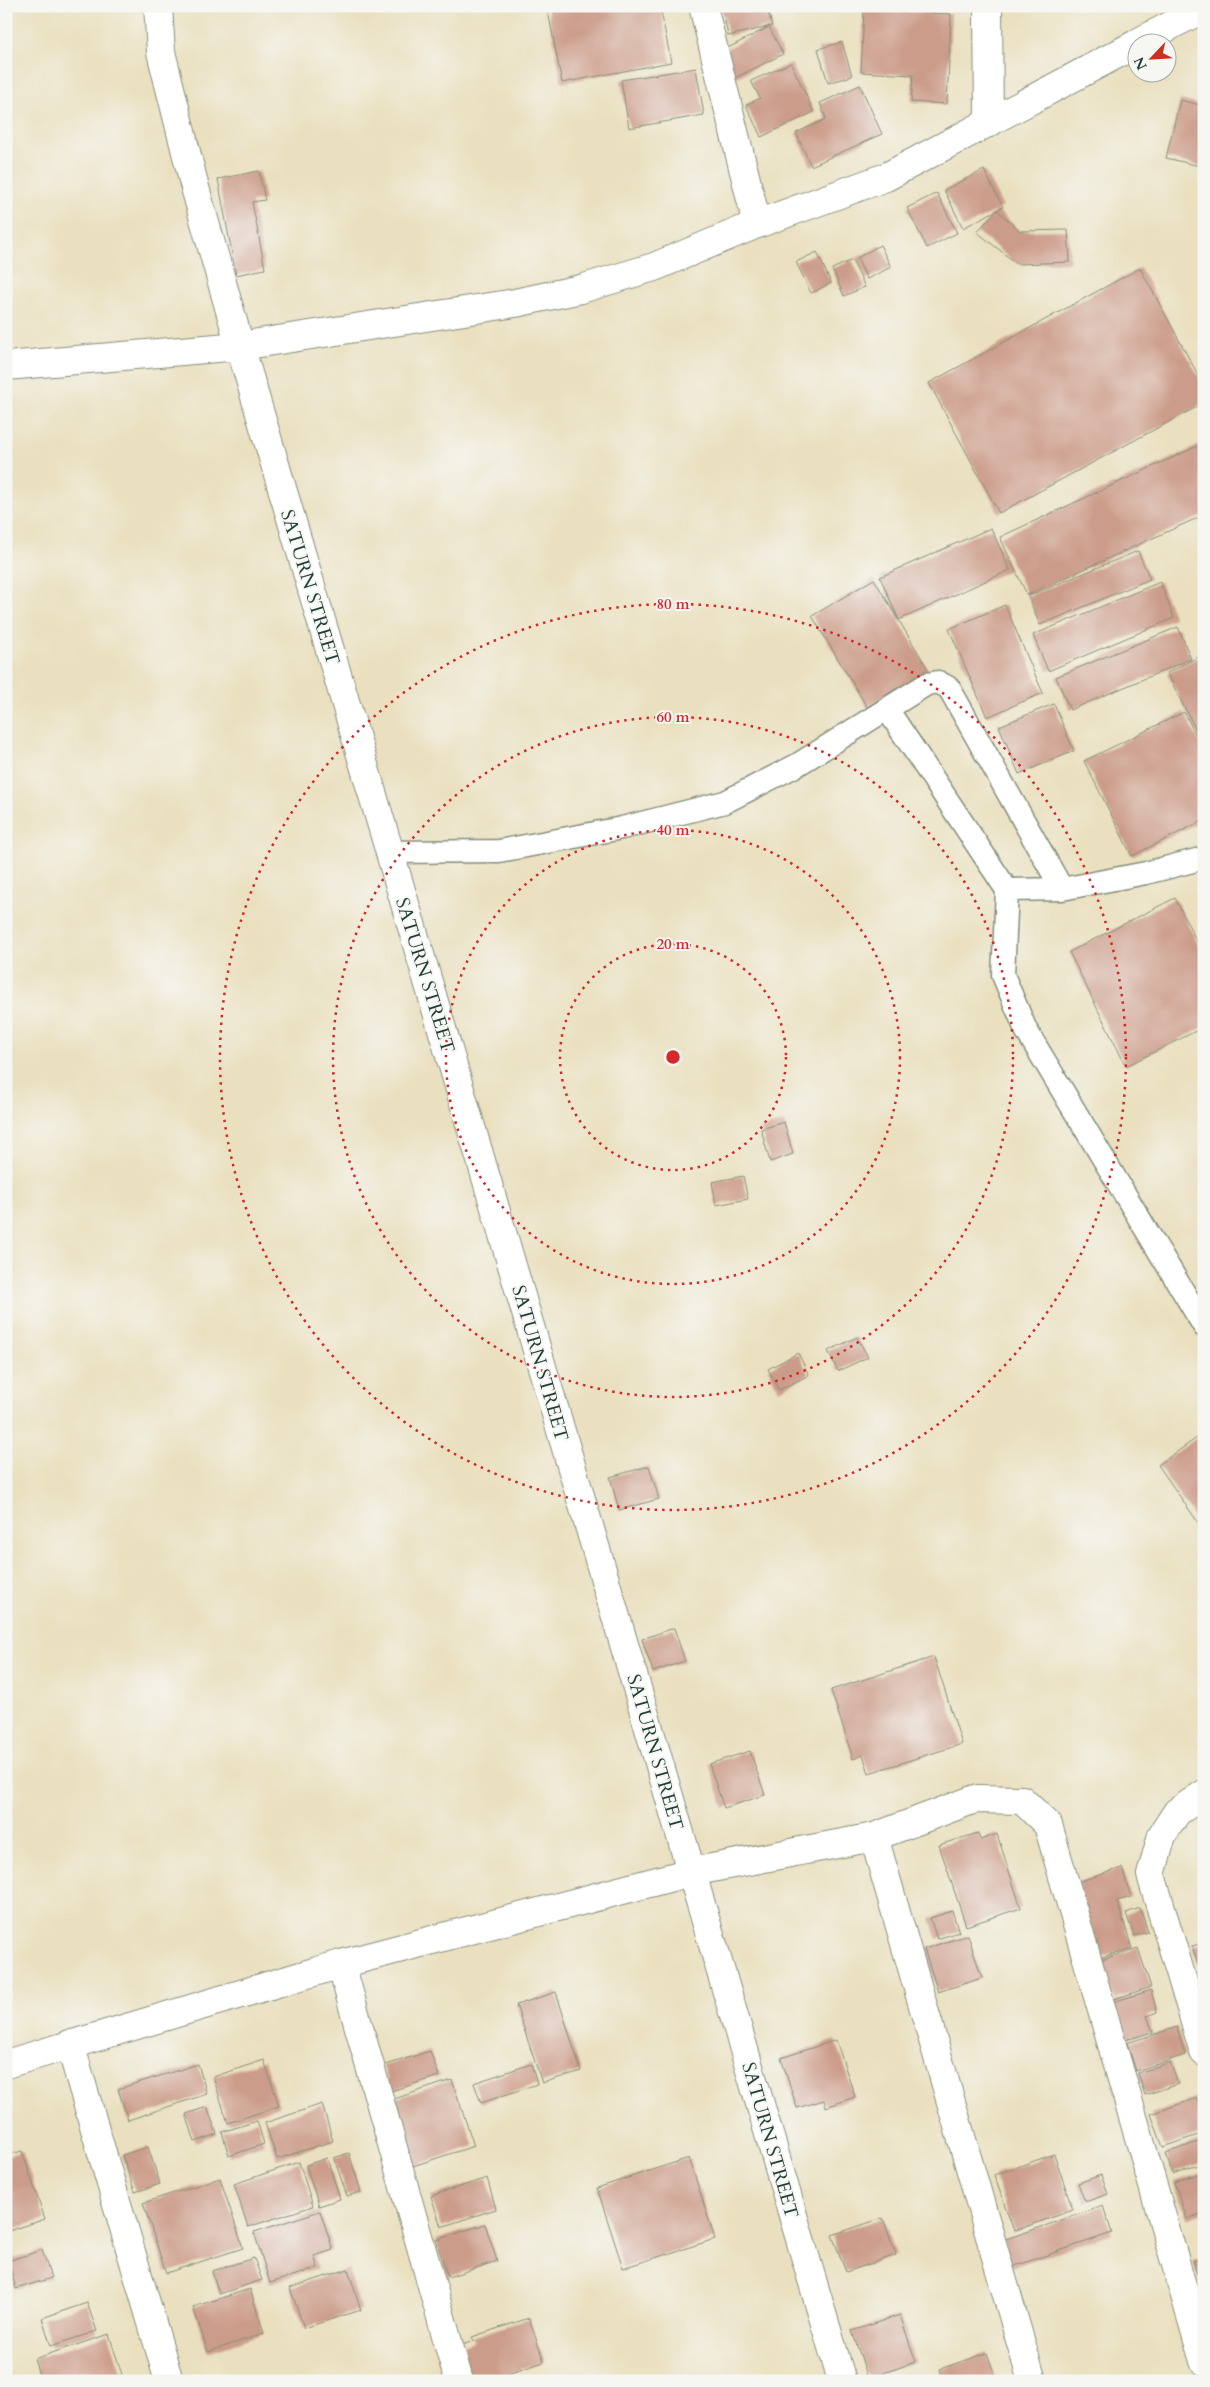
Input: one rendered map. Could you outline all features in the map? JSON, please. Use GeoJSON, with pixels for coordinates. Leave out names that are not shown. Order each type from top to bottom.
{"type":"FeatureCollection","features":[{"type":"Feature","properties":{"kind":"street"},"geometry":{"type":"LineString","coordinates":[[703,6],[757,224]]}},
{"type":"Feature","properties":{"kind":"street"},"geometry":{"type":"LineString","coordinates":[[988,6],[989,123]]}},
{"type":"Feature","properties":{"kind":"street","name":"SATURN STREET"},"geometry":{"type":"LineString","coordinates":[[159,7],[161,52],[194,184],[240,346],[842,2381]]}},
{"type":"Feature","properties":{"kind":"street"},"geometry":{"type":"LineString","coordinates":[[1159,32],[1204,8]]}},
{"type":"Feature","properties":{"kind":"street"},"geometry":{"type":"LineString","coordinates":[[6,366],[240,346],[515,303],[580,289],[654,267],[757,224],[886,178],[1128,48]]}},
{"type":"Feature","properties":{"kind":"street"},"geometry":{"type":"LineString","coordinates":[[1204,1794],[1177,1812],[1162,1835],[1151,1875],[1204,2052]]}},
{"type":"Feature","properties":{"kind":"street"},"geometry":{"type":"LineString","coordinates":[[6,2064],[340,1964],[691,1872],[874,1837],[975,1799],[1022,1800],[1048,1825],[1204,2361]]}},
{"type":"Feature","properties":{"kind":"street"},"geometry":{"type":"LineString","coordinates":[[874,1837],[1032,2381]]}},
{"type":"Feature","properties":{"kind":"street"},"geometry":{"type":"LineString","coordinates":[[340,1964],[459,2381]]}},
{"type":"Feature","properties":{"kind":"street"},"geometry":{"type":"LineString","coordinates":[[70,2044],[169,2381]]}},
{"type":"Feature","properties":{"kind":"lane"},"geometry":{"type":"LineString","coordinates":[[389,852],[499,851],[622,828],[725,802],[797,765],[927,684],[938,682],[949,688],[1062,889]]}},
{"type":"Feature","properties":{"kind":"lane"},"geometry":{"type":"LineString","coordinates":[[887,709],[1007,890],[1003,975],[1026,1030],[1204,1326]]}},
{"type":"Feature","properties":{"kind":"lane"},"geometry":{"type":"LineString","coordinates":[[1007,890],[1062,889],[1146,873],[1204,858]]}},
{"type":"Feature","properties":{"kind":"building"},"geometry":{"type":"Polygon","coordinates":[[[547,6],[660,6],[671,62],[562,83],[547,6]]]}},
{"type":"Feature","properties":{"kind":"building"},"geometry":{"type":"Polygon","coordinates":[[[722,6],[767,6],[772,26],[728,36],[722,6]]]}},
{"type":"Feature","properties":{"kind":"building"},"geometry":{"type":"Polygon","coordinates":[[[864,9],[951,14],[947,104],[911,102],[913,75],[861,72],[864,9]]]}},
{"type":"Feature","properties":{"kind":"building"},"geometry":{"type":"Polygon","coordinates":[[[769,27],[783,54],[733,79],[720,52],[769,27]]]}},
{"type":"Feature","properties":{"kind":"building"},"geometry":{"type":"Polygon","coordinates":[[[842,42],[852,76],[828,83],[818,49],[842,42]]]}},
{"type":"Feature","properties":{"kind":"building"},"geometry":{"type":"Polygon","coordinates":[[[791,63],[814,112],[761,137],[746,105],[760,98],[751,81],[791,63]]]}},
{"type":"Feature","properties":{"kind":"building"},"geometry":{"type":"Polygon","coordinates":[[[696,68],[704,115],[629,128],[621,80],[696,68]]]}},
{"type":"Feature","properties":{"kind":"building"},"geometry":{"type":"Polygon","coordinates":[[[860,85],[882,134],[811,166],[796,133],[826,119],[820,103],[860,85]]]}},
{"type":"Feature","properties":{"kind":"building"},"geometry":{"type":"Polygon","coordinates":[[[1180,100],[1204,106],[1204,167],[1166,158],[1180,100]]]}},
{"type":"Feature","properties":{"kind":"building"},"geometry":{"type":"Polygon","coordinates":[[[984,170],[1003,207],[963,228],[944,190],[984,170]]]}},
{"type":"Feature","properties":{"kind":"building"},"geometry":{"type":"Polygon","coordinates":[[[259,171],[265,200],[252,202],[265,269],[236,275],[218,179],[259,171]]]}},
{"type":"Feature","properties":{"kind":"building"},"geometry":{"type":"Polygon","coordinates":[[[937,193],[957,233],[927,248],[907,208],[937,193]]]}},
{"type":"Feature","properties":{"kind":"building"},"geometry":{"type":"Polygon","coordinates":[[[997,210],[1020,231],[1068,230],[1070,262],[1017,264],[977,232],[997,210]]]}},
{"type":"Feature","properties":{"kind":"building"},"geometry":{"type":"Polygon","coordinates":[[[880,245],[891,267],[867,279],[857,258],[880,245]]]}},
{"type":"Feature","properties":{"kind":"building"},"geometry":{"type":"Polygon","coordinates":[[[817,252],[831,283],[811,293],[796,262],[817,252]]]}},
{"type":"Feature","properties":{"kind":"building"},"geometry":{"type":"Polygon","coordinates":[[[852,260],[865,287],[844,296],[832,269],[852,260]]]}},
{"type":"Feature","properties":{"kind":"building"},"geometry":{"type":"Polygon","coordinates":[[[1140,268],[1204,386],[1204,403],[999,513],[929,383],[1140,268]]]}},
{"type":"Feature","properties":{"kind":"building"},"geometry":{"type":"Polygon","coordinates":[[[1202,444],[1204,515],[1027,595],[1000,537],[1202,444]]]}},
{"type":"Feature","properties":{"kind":"building"},"geometry":{"type":"Polygon","coordinates":[[[991,528],[1010,570],[899,620],[880,577],[991,528]]]}},
{"type":"Feature","properties":{"kind":"building"},"geometry":{"type":"Polygon","coordinates":[[[1138,551],[1150,579],[1040,625],[1028,596],[1138,551]]]}},
{"type":"Feature","properties":{"kind":"building"},"geometry":{"type":"Polygon","coordinates":[[[874,579],[928,669],[867,707],[812,616],[874,579]]]}},
{"type":"Feature","properties":{"kind":"building"},"geometry":{"type":"Polygon","coordinates":[[[1160,582],[1174,618],[1048,671],[1033,635],[1160,582]]]}},
{"type":"Feature","properties":{"kind":"building"},"geometry":{"type":"Polygon","coordinates":[[[1005,605],[1043,693],[987,717],[949,629],[1005,605]]]}},
{"type":"Feature","properties":{"kind":"building"},"geometry":{"type":"Polygon","coordinates":[[[1178,627],[1191,659],[1070,710],[1056,677],[1178,627]]]}},
{"type":"Feature","properties":{"kind":"building"},"geometry":{"type":"Polygon","coordinates":[[[1204,654],[1204,746],[1167,673],[1204,654]]]}},
{"type":"Feature","properties":{"kind":"building"},"geometry":{"type":"Polygon","coordinates":[[[1054,704],[1074,751],[1019,774],[999,726],[1054,704]]]}},
{"type":"Feature","properties":{"kind":"building"},"geometry":{"type":"Polygon","coordinates":[[[1184,712],[1204,751],[1204,820],[1132,856],[1084,761],[1184,712]]]}},
{"type":"Feature","properties":{"kind":"building"},"geometry":{"type":"Polygon","coordinates":[[[1175,898],[1204,956],[1204,1027],[1126,1066],[1069,952],[1175,898]]]}},
{"type":"Feature","properties":{"kind":"building"},"geometry":{"type":"Polygon","coordinates":[[[784,1122],[793,1154],[770,1162],[761,1129],[784,1122]]]}},
{"type":"Feature","properties":{"kind":"building"},"geometry":{"type":"Polygon","coordinates":[[[743,1176],[748,1199],[716,1205],[712,1182],[743,1176]]]}},
{"type":"Feature","properties":{"kind":"building"},"geometry":{"type":"Polygon","coordinates":[[[857,1337],[868,1357],[838,1371],[828,1351],[857,1337]]]}},
{"type":"Feature","properties":{"kind":"building"},"geometry":{"type":"Polygon","coordinates":[[[798,1353],[809,1375],[779,1390],[768,1369],[798,1353]]]}},
{"type":"Feature","properties":{"kind":"building"},"geometry":{"type":"Polygon","coordinates":[[[1204,1433],[1204,1531],[1158,1465],[1204,1433]]]}},
{"type":"Feature","properties":{"kind":"building"},"geometry":{"type":"Polygon","coordinates":[[[649,1466],[659,1499],[619,1510],[610,1477],[649,1466]]]}},
{"type":"Feature","properties":{"kind":"building"},"geometry":{"type":"Polygon","coordinates":[[[674,1628],[685,1661],[653,1672],[642,1639],[674,1628]]]}},
{"type":"Feature","properties":{"kind":"building"},"geometry":{"type":"Polygon","coordinates":[[[934,1657],[962,1744],[869,1773],[863,1755],[853,1759],[831,1690],[934,1657]]]}},
{"type":"Feature","properties":{"kind":"building"},"geometry":{"type":"Polygon","coordinates":[[[750,1751],[765,1795],[724,1808],[709,1764],[750,1751]]]}},
{"type":"Feature","properties":{"kind":"building"},"geometry":{"type":"Polygon","coordinates":[[[978,1833],[980,1840],[997,1834],[1021,1908],[966,1926],[939,1845],[978,1833]]]}},
{"type":"Feature","properties":{"kind":"building"},"geometry":{"type":"Polygon","coordinates":[[[1122,1868],[1131,1897],[1117,1901],[1132,1948],[1100,1958],[1077,1882],[1122,1868]]]}},
{"type":"Feature","properties":{"kind":"building"},"geometry":{"type":"Polygon","coordinates":[[[1140,1908],[1148,1932],[1134,1936],[1126,1913],[1140,1908]]]}},
{"type":"Feature","properties":{"kind":"building"},"geometry":{"type":"Polygon","coordinates":[[[952,1911],[959,1932],[937,1939],[930,1918],[952,1911]]]}},
{"type":"Feature","properties":{"kind":"building"},"geometry":{"type":"Polygon","coordinates":[[[968,1935],[982,1978],[938,1992],[924,1949],[968,1935]]]}},
{"type":"Feature","properties":{"kind":"building"},"geometry":{"type":"Polygon","coordinates":[[[1204,1943],[1204,1962],[1198,1964],[1192,1946],[1204,1943]]]}},
{"type":"Feature","properties":{"kind":"building"},"geometry":{"type":"Polygon","coordinates":[[[1138,1948],[1151,1987],[1114,1999],[1101,1960],[1138,1948]]]}},
{"type":"Feature","properties":{"kind":"building"},"geometry":{"type":"Polygon","coordinates":[[[1151,1990],[1157,2012],[1147,2016],[1153,2032],[1125,2040],[1113,2002],[1151,1990]]]}},
{"type":"Feature","properties":{"kind":"building"},"geometry":{"type":"Polygon","coordinates":[[[556,1992],[581,2071],[542,2083],[516,2005],[556,1992]]]}},
{"type":"Feature","properties":{"kind":"building"},"geometry":{"type":"Polygon","coordinates":[[[1177,2027],[1185,2055],[1136,2071],[1127,2043],[1177,2027]]]}},
{"type":"Feature","properties":{"kind":"building"},"geometry":{"type":"Polygon","coordinates":[[[836,2040],[855,2097],[826,2107],[824,2100],[797,2108],[781,2058],[836,2040]]]}},
{"type":"Feature","properties":{"kind":"building"},"geometry":{"type":"Polygon","coordinates":[[[430,2051],[439,2076],[391,2091],[383,2066],[430,2051]]]}},
{"type":"Feature","properties":{"kind":"building"},"geometry":{"type":"Polygon","coordinates":[[[264,2060],[279,2106],[228,2123],[213,2077],[264,2060]]]}},
{"type":"Feature","properties":{"kind":"building"},"geometry":{"type":"Polygon","coordinates":[[[1170,2062],[1178,2084],[1145,2095],[1138,2073],[1170,2062]]]}},
{"type":"Feature","properties":{"kind":"building"},"geometry":{"type":"Polygon","coordinates":[[[198,2064],[207,2094],[128,2120],[118,2089],[198,2064]]]}},
{"type":"Feature","properties":{"kind":"building"},"geometry":{"type":"Polygon","coordinates":[[[531,2064],[537,2084],[481,2103],[474,2083],[531,2064]]]}},
{"type":"Feature","properties":{"kind":"building"},"geometry":{"type":"Polygon","coordinates":[[[452,2080],[474,2146],[410,2167],[388,2101],[452,2080]]]}},
{"type":"Feature","properties":{"kind":"building"},"geometry":{"type":"Polygon","coordinates":[[[1197,2098],[1204,2119],[1204,2133],[1163,2147],[1151,2114],[1197,2098]]]}},
{"type":"Feature","properties":{"kind":"building"},"geometry":{"type":"Polygon","coordinates":[[[322,2104],[333,2141],[277,2159],[265,2123],[322,2104]]]}},
{"type":"Feature","properties":{"kind":"building"},"geometry":{"type":"Polygon","coordinates":[[[207,2107],[217,2134],[195,2142],[186,2114],[207,2107]]]}},
{"type":"Feature","properties":{"kind":"building"},"geometry":{"type":"Polygon","coordinates":[[[257,2121],[264,2144],[229,2156],[222,2132],[257,2121]]]}},
{"type":"Feature","properties":{"kind":"building"},"geometry":{"type":"Polygon","coordinates":[[[1204,2140],[1204,2163],[1172,2174],[1166,2153],[1204,2140]]]}},
{"type":"Feature","properties":{"kind":"building"},"geometry":{"type":"Polygon","coordinates":[[[148,2147],[160,2184],[135,2192],[122,2155],[148,2147]]]}},
{"type":"Feature","properties":{"kind":"building"},"geometry":{"type":"Polygon","coordinates":[[[22,2151],[45,2219],[6,2232],[6,2156],[22,2151]]]}},
{"type":"Feature","properties":{"kind":"building"},"geometry":{"type":"Polygon","coordinates":[[[349,2153],[361,2192],[347,2196],[334,2158],[349,2153]]]}},
{"type":"Feature","properties":{"kind":"building"},"geometry":{"type":"Polygon","coordinates":[[[1054,2154],[1073,2210],[1014,2231],[994,2175],[1054,2154]]]}},
{"type":"Feature","properties":{"kind":"building"},"geometry":{"type":"Polygon","coordinates":[[[327,2158],[340,2199],[319,2206],[306,2165],[327,2158]]]}},
{"type":"Feature","properties":{"kind":"building"},"geometry":{"type":"Polygon","coordinates":[[[689,2158],[715,2239],[623,2268],[597,2188],[689,2158]]]}},
{"type":"Feature","properties":{"kind":"building"},"geometry":{"type":"Polygon","coordinates":[[[299,2162],[313,2206],[248,2227],[234,2184],[299,2162]]]}},
{"type":"Feature","properties":{"kind":"building"},"geometry":{"type":"Polygon","coordinates":[[[1204,2172],[1204,2213],[1187,2219],[1174,2182],[1204,2172]]]}},
{"type":"Feature","properties":{"kind":"building"},"geometry":{"type":"Polygon","coordinates":[[[1101,2175],[1108,2194],[1085,2202],[1078,2183],[1101,2175]]]}},
{"type":"Feature","properties":{"kind":"building"},"geometry":{"type":"Polygon","coordinates":[[[220,2178],[243,2248],[166,2273],[143,2203],[220,2178]]]}},
{"type":"Feature","properties":{"kind":"building"},"geometry":{"type":"Polygon","coordinates":[[[487,2178],[496,2209],[441,2227],[431,2196],[487,2178]]]}},
{"type":"Feature","properties":{"kind":"building"},"geometry":{"type":"Polygon","coordinates":[[[1103,2206],[1112,2233],[1012,2267],[1003,2240],[1103,2206]]]}},
{"type":"Feature","properties":{"kind":"building"},"geometry":{"type":"Polygon","coordinates":[[[320,2211],[333,2250],[314,2256],[318,2268],[270,2283],[254,2232],[320,2211]]]}},
{"type":"Feature","properties":{"kind":"building"},"geometry":{"type":"Polygon","coordinates":[[[883,2218],[896,2255],[846,2272],[832,2235],[883,2218]]]}},
{"type":"Feature","properties":{"kind":"building"},"geometry":{"type":"Polygon","coordinates":[[[485,2224],[497,2261],[448,2277],[436,2240],[485,2224]]]}},
{"type":"Feature","properties":{"kind":"building"},"geometry":{"type":"Polygon","coordinates":[[[42,2250],[51,2278],[16,2289],[8,2261],[42,2250]]]}},
{"type":"Feature","properties":{"kind":"building"},"geometry":{"type":"Polygon","coordinates":[[[1204,2257],[1204,2281],[1200,2282],[1193,2261],[1204,2257]]]}},
{"type":"Feature","properties":{"kind":"building"},"geometry":{"type":"Polygon","coordinates":[[[254,2258],[262,2280],[219,2294],[212,2271],[254,2258]]]}},
{"type":"Feature","properties":{"kind":"building"},"geometry":{"type":"Polygon","coordinates":[[[348,2269],[361,2310],[304,2328],[290,2288],[348,2269]]]}},
{"type":"Feature","properties":{"kind":"building"},"geometry":{"type":"Polygon","coordinates":[[[250,2289],[264,2333],[208,2352],[193,2307],[250,2289]]]}},
{"type":"Feature","properties":{"kind":"building"},"geometry":{"type":"Polygon","coordinates":[[[87,2303],[97,2331],[51,2346],[42,2318],[87,2303]]]}},
{"type":"Feature","properties":{"kind":"building"},"geometry":{"type":"Polygon","coordinates":[[[900,2315],[916,2362],[868,2378],[852,2331],[900,2315]]]}},
{"type":"Feature","properties":{"kind":"building"},"geometry":{"type":"Polygon","coordinates":[[[529,2318],[544,2362],[486,2381],[471,2381],[459,2346],[474,2341],[472,2337],[529,2318]]]}},
{"type":"Feature","properties":{"kind":"building"},"geometry":{"type":"Polygon","coordinates":[[[109,2334],[124,2381],[41,2381],[34,2359],[109,2334]]]}},
{"type":"Feature","properties":{"kind":"building"},"geometry":{"type":"Polygon","coordinates":[[[987,2353],[997,2381],[944,2381],[940,2369],[987,2353]]]}}]}
